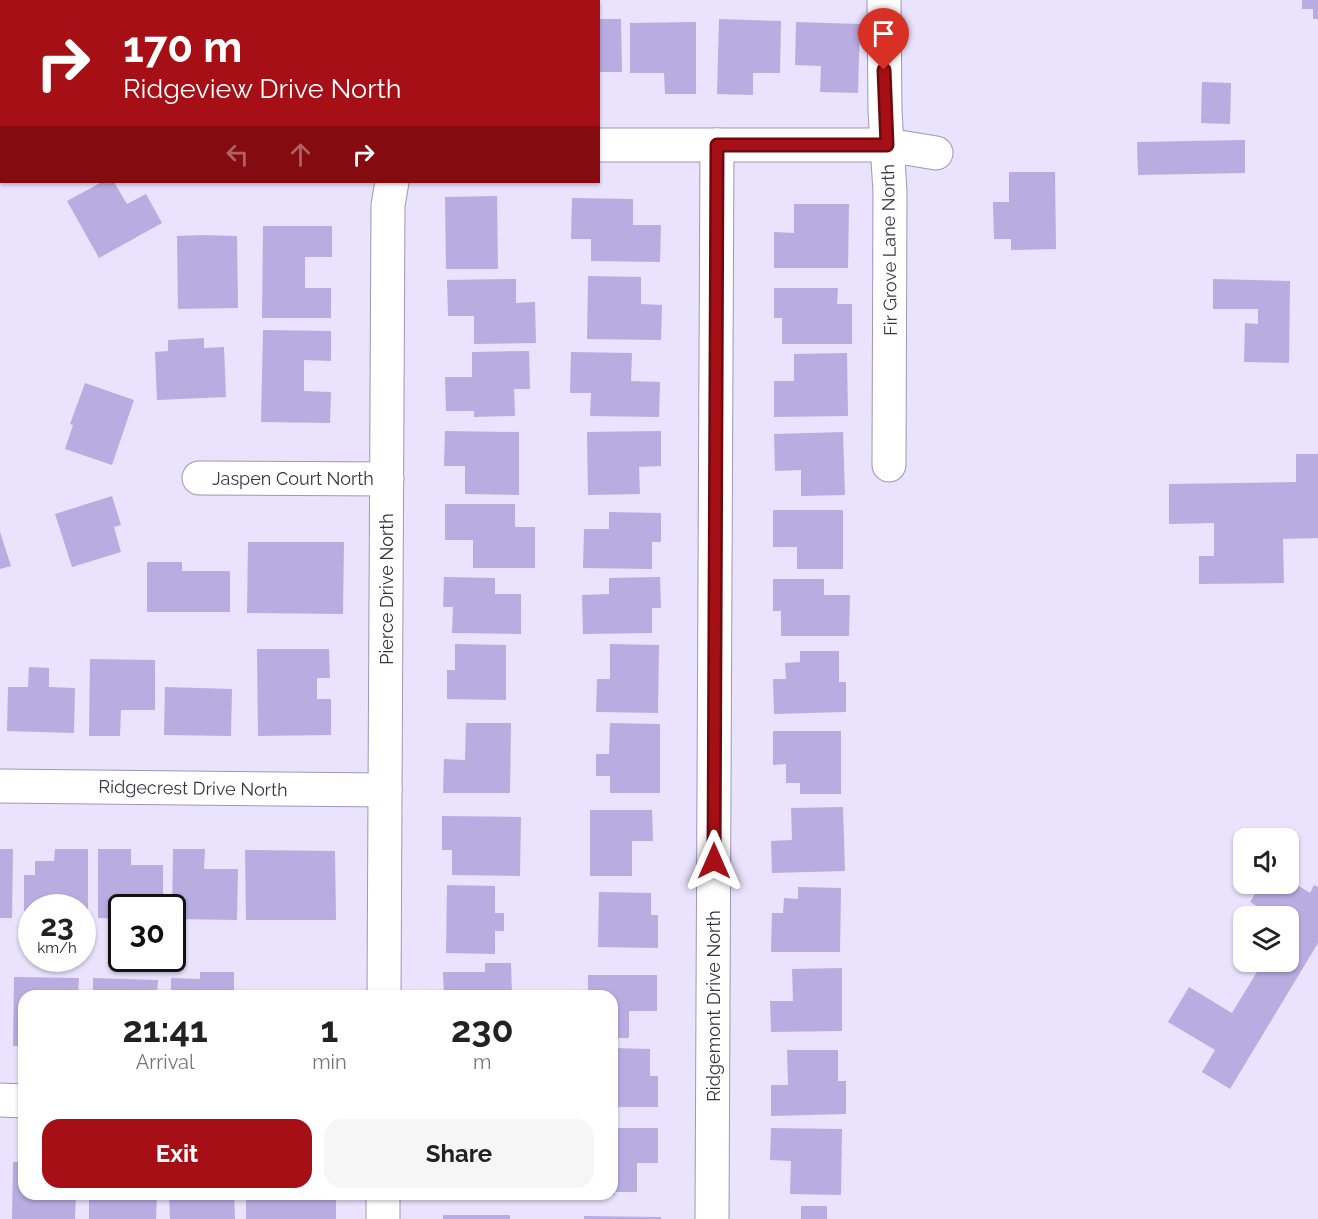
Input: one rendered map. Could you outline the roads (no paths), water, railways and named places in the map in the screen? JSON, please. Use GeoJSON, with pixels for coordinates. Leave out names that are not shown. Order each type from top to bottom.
{"type":"FeatureCollection","features":[{"type":"Feature","properties":{"kind":"street","name":"Fir Grove Lane North"},"geometry":{"type":"LineString","coordinates":[[884,0],[885,111],[890,192],[889,465]]}},
{"type":"Feature","properties":{"kind":"street"},"geometry":{"type":"LineString","coordinates":[[600,145],[887,145],[936,153]]}},
{"type":"Feature","properties":{"kind":"street","name":"Ridgemont Drive North"},"geometry":{"type":"LineString","coordinates":[[712,1219],[717,145]]}},
{"type":"Feature","properties":{"kind":"street","name":"Pierce Drive North"},"geometry":{"type":"LineString","coordinates":[[384,990],[388,205],[392,183]]}},
{"type":"Feature","properties":{"kind":"street","name":"Jaspen Court North"},"geometry":{"type":"LineString","coordinates":[[199,478],[387,479]]}},
{"type":"Feature","properties":{"kind":"street","name":"Ridgecrest Drive North"},"geometry":{"type":"LineString","coordinates":[[0,786],[385,790]]}},
{"type":"Feature","properties":{"kind":"street"},"geometry":{"type":"LineString","coordinates":[[0,1101],[18,1101]]}},
{"type":"Feature","properties":{"kind":"street"},"geometry":{"type":"LineString","coordinates":[[383,1200],[383,1219]]}}]}
